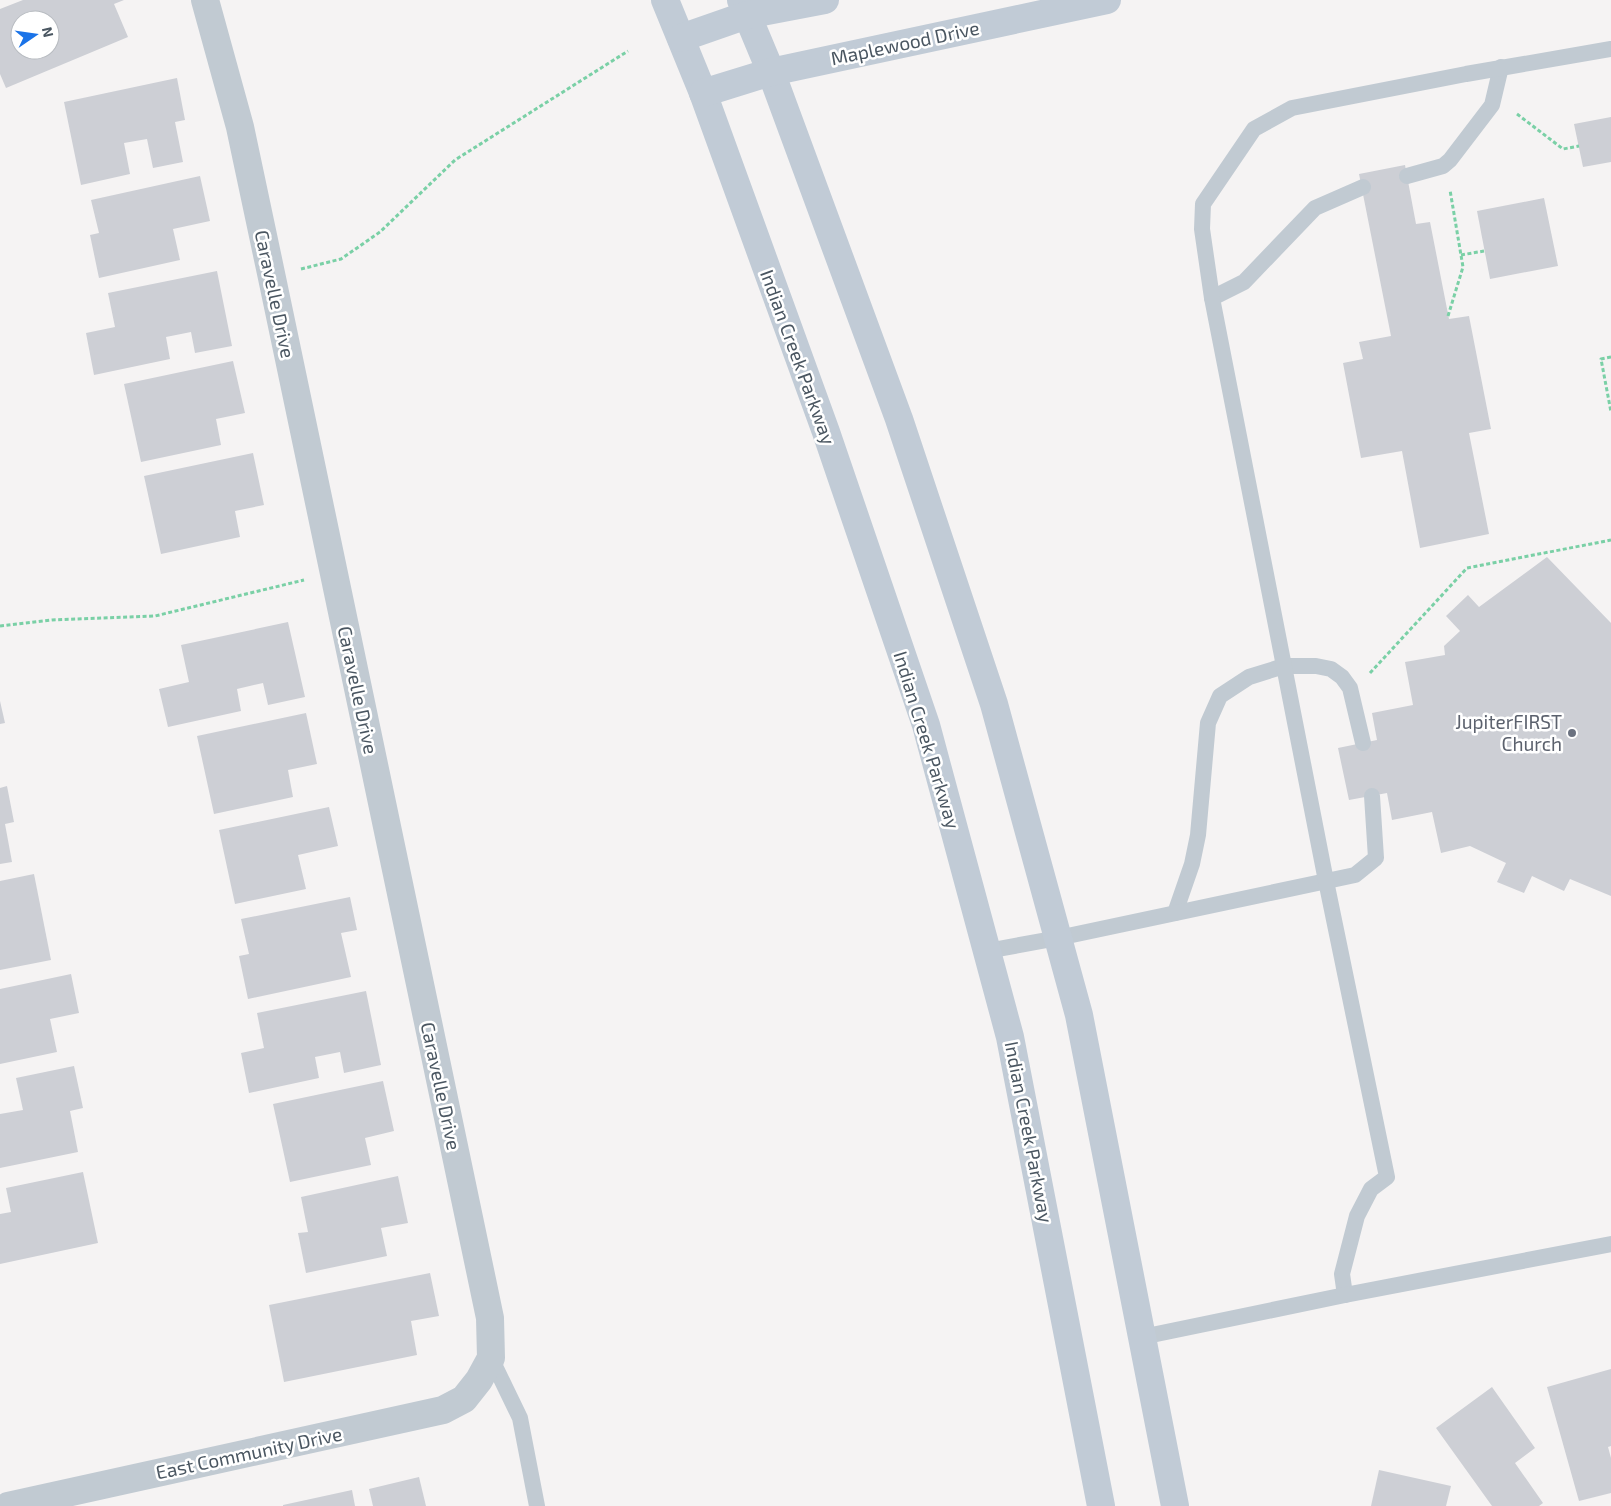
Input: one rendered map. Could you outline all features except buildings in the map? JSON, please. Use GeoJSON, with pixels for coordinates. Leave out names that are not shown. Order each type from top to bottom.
{"type":"FeatureCollection","features":[{"type":"Feature","properties":{"kind":"street","name":"Caravelle Drive"},"geometry":{"type":"LineString","coordinates":[[205,0],[240,127],[490,1318],[485,1369]]}},
{"type":"Feature","properties":{"kind":"street","name":"Indian Creek Parkway"},"geometry":{"type":"LineString","coordinates":[[665,0],[703,93],[826,432],[922,716],[1010,1037],[1101,1506]]}},
{"type":"Feature","properties":{"kind":"street"},"geometry":{"type":"LineString","coordinates":[[681,38],[744,8],[824,0]]}},
{"type":"Feature","properties":{"kind":"street","name":"Maplewood Drive"},"geometry":{"type":"LineString","coordinates":[[703,93],[771,72],[1108,0]]}},
{"type":"Feature","properties":{"kind":"street"},"geometry":{"type":"LineString","coordinates":[[744,8],[771,72],[899,419],[994,704],[1079,1015],[1175,1506]]}},
{"type":"Feature","properties":{"kind":"street","name":"East Community Drive"},"geometry":{"type":"LineString","coordinates":[[8,1506],[443,1410],[464,1399],[485,1369]]}},
{"type":"Feature","properties":{"kind":"lane"},"geometry":{"type":"LineString","coordinates":[[1345,1295],[1342,1274],[1357,1216],[1372,1189],[1387,1177],[1326,881],[1212,298],[1202,229],[1204,204],[1254,129],[1292,108],[1611,49]]}},
{"type":"Feature","properties":{"kind":"lane"},"geometry":{"type":"LineString","coordinates":[[1406,176],[1443,166],[1450,160],[1492,104],[1501,68]]}},
{"type":"Feature","properties":{"kind":"lane"},"geometry":{"type":"LineString","coordinates":[[1212,298],[1244,282],[1315,208],[1362,187]]}},
{"type":"Feature","properties":{"kind":"lane"},"geometry":{"type":"LineString","coordinates":[[1175,914],[1192,864],[1198,835],[1208,723],[1220,696],[1249,677],[1284,666],[1316,666],[1330,669],[1342,677],[1350,688],[1363,743]]}},
{"type":"Feature","properties":{"kind":"lane"},"geometry":{"type":"LineString","coordinates":[[987,951],[1175,914],[1356,875],[1376,858],[1372,796]]}},
{"type":"Feature","properties":{"kind":"lane"},"geometry":{"type":"LineString","coordinates":[[1142,1336],[1611,1244]]}},
{"type":"Feature","properties":{"kind":"lane"},"geometry":{"type":"LineString","coordinates":[[485,1369],[520,1418],[537,1506]]}},
{"type":"Feature","properties":{"kind":"path"},"geometry":{"type":"LineString","coordinates":[[298,270],[341,259],[380,232],[455,160],[628,50]]}},
{"type":"Feature","properties":{"kind":"path"},"geometry":{"type":"LineString","coordinates":[[1511,110],[1563,149],[1579,146]]}},
{"type":"Feature","properties":{"kind":"path"},"geometry":{"type":"LineString","coordinates":[[1448,316],[1463,267],[1449,184]]}},
{"type":"Feature","properties":{"kind":"path"},"geometry":{"type":"LineString","coordinates":[[1461,255],[1484,251]]}},
{"type":"Feature","properties":{"kind":"path"},"geometry":{"type":"LineString","coordinates":[[1611,357],[1601,359],[1611,412]]}},
{"type":"Feature","properties":{"kind":"path"},"geometry":{"type":"LineString","coordinates":[[1364,679],[1467,568],[1611,540]]}},
{"type":"Feature","properties":{"kind":"path"},"geometry":{"type":"LineString","coordinates":[[0,626],[52,620],[155,616],[305,580]]}},
{"type":"Feature","properties":{"kind":"place","name":"JupiterFIRST Church"},"geometry":{"type":"Point","coordinates":[1572,733]}}]}
